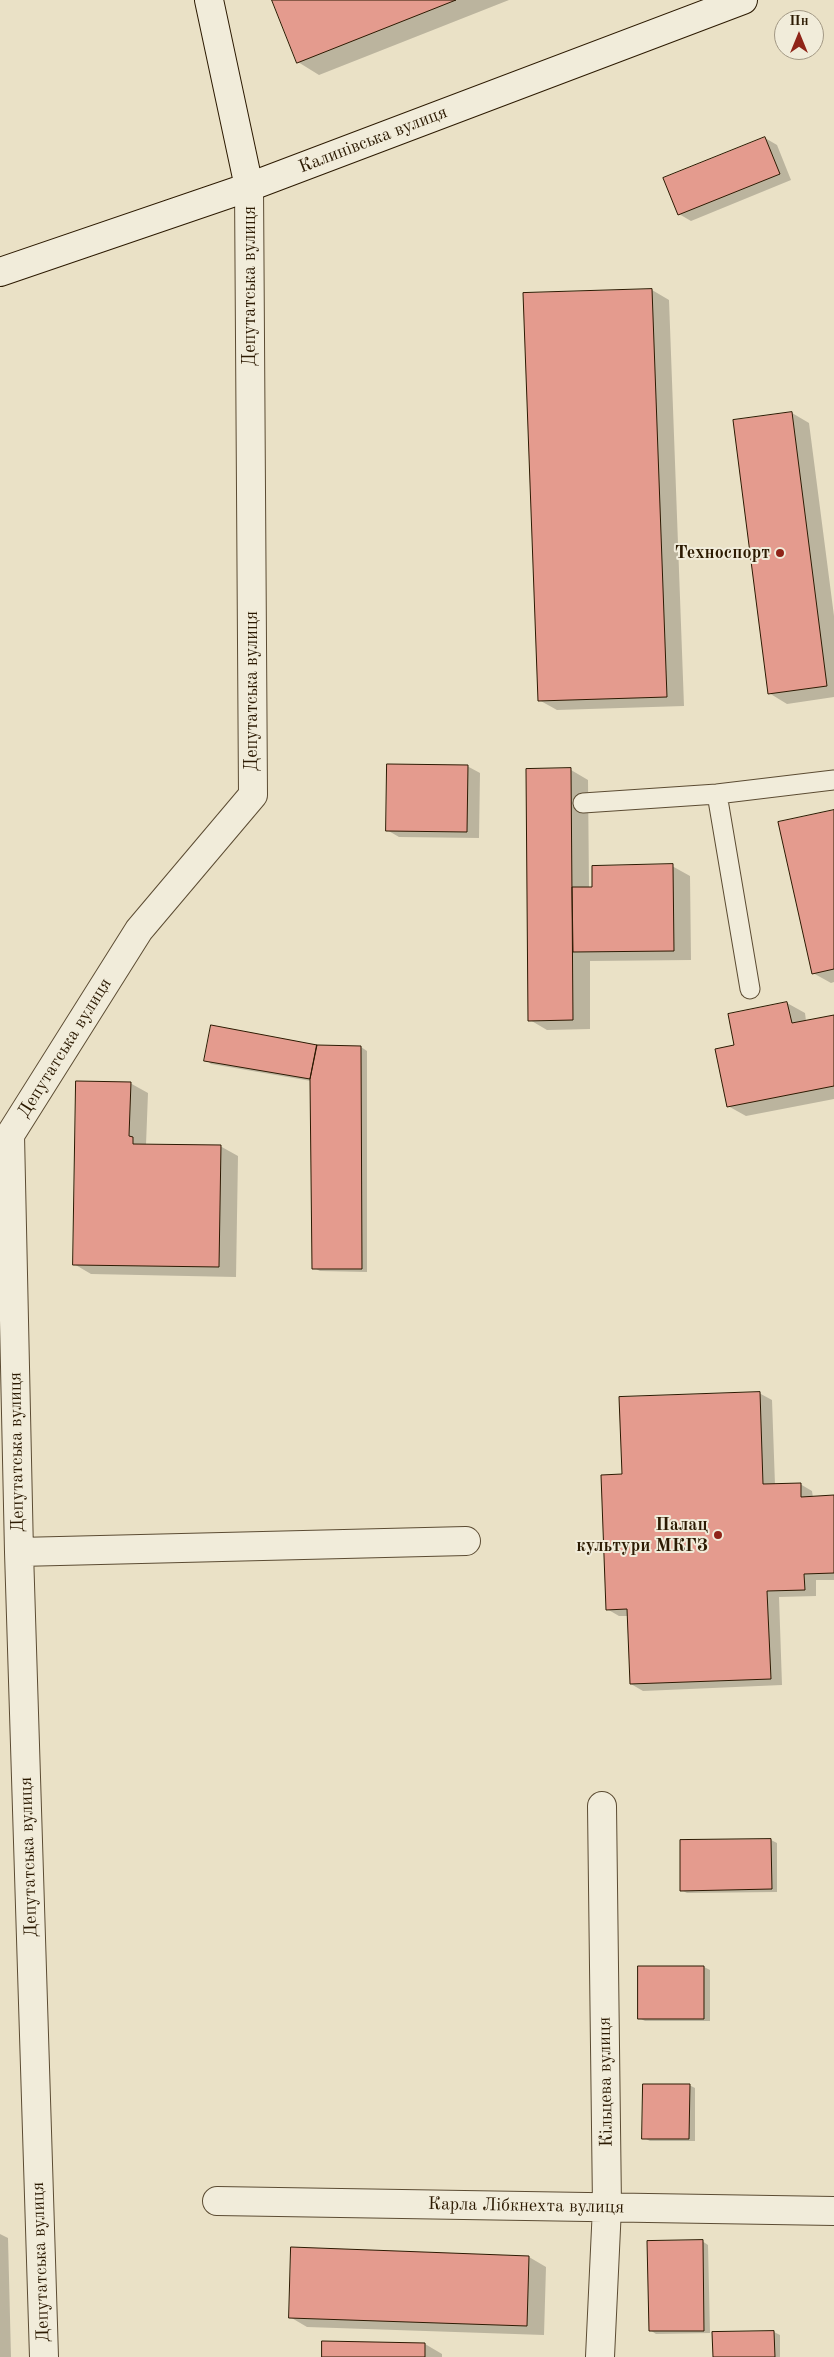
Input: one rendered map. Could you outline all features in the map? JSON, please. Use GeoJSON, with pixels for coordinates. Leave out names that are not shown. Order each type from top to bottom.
{"type":"FeatureCollection","features":[{"type":"Feature","properties":{"kind":"street","name":"Депутатська вулиця"},"geometry":{"type":"LineString","coordinates":[[44,2357],[19,1552],[10,1135],[139,930],[253,795],[249,187],[209,0]]}},
{"type":"Feature","properties":{"kind":"street","name":"Калинівська вулиця"},"geometry":{"type":"LineString","coordinates":[[0,272],[249,187],[743,0]]}},
{"type":"Feature","properties":{"kind":"street"},"geometry":{"type":"LineString","coordinates":[[19,1552],[466,1541]]}},
{"type":"Feature","properties":{"kind":"street","name":"Кільцева вулиця"},"geometry":{"type":"LineString","coordinates":[[600,2357],[607,2208],[602,1806]]}},
{"type":"Feature","properties":{"kind":"street","name":"Карла Лібкнехта вулиця"},"geometry":{"type":"LineString","coordinates":[[218,2201],[834,2211]]}},
{"type":"Feature","properties":{"kind":"lane"},"geometry":{"type":"LineString","coordinates":[[584,803],[716,794],[834,780]]}},
{"type":"Feature","properties":{"kind":"lane"},"geometry":{"type":"LineString","coordinates":[[716,794],[750,989]]}},
{"type":"Feature","properties":{"kind":"building"},"geometry":{"type":"Polygon","coordinates":[[[272,0],[456,0],[297,63],[272,0]]]}},
{"type":"Feature","properties":{"kind":"building"},"geometry":{"type":"Polygon","coordinates":[[[765,137],[780,174],[678,215],[663,178],[765,137]]]}},
{"type":"Feature","properties":{"kind":"building"},"geometry":{"type":"Polygon","coordinates":[[[652,289],[667,697],[538,701],[523,293],[652,289]]]}},
{"type":"Feature","properties":{"kind":"building","name":"Техноспорт"},"geometry":{"type":"Polygon","coordinates":[[[792,412],[827,686],[768,694],[733,420],[792,412]]]}},
{"type":"Feature","properties":{"kind":"building"},"geometry":{"type":"Polygon","coordinates":[[[387,764],[468,765],[467,832],[386,831],[387,764]]]}},
{"type":"Feature","properties":{"kind":"building"},"geometry":{"type":"Polygon","coordinates":[[[571,768],[573,1020],[528,1021],[526,769],[571,768]]]}},
{"type":"Feature","properties":{"kind":"building"},"geometry":{"type":"Polygon","coordinates":[[[834,810],[834,969],[812,974],[778,822],[834,810]]]}},
{"type":"Feature","properties":{"kind":"building"},"geometry":{"type":"Polygon","coordinates":[[[673,864],[674,951],[573,952],[572,887],[592,887],[592,866],[673,864]]]}},
{"type":"Feature","properties":{"kind":"building"},"geometry":{"type":"Polygon","coordinates":[[[787,1002],[792,1023],[834,1015],[834,1086],[727,1107],[715,1049],[734,1045],[728,1014],[787,1002]]]}},
{"type":"Feature","properties":{"kind":"building"},"geometry":{"type":"Polygon","coordinates":[[[211,1025],[317,1045],[310,1079],[204,1061],[211,1025]]]}},
{"type":"Feature","properties":{"kind":"building"},"geometry":{"type":"Polygon","coordinates":[[[317,1045],[361,1046],[362,1269],[312,1269],[310,1079],[317,1045]]]}},
{"type":"Feature","properties":{"kind":"building"},"geometry":{"type":"Polygon","coordinates":[[[76,1081],[131,1082],[129,1136],[133,1137],[133,1144],[221,1145],[219,1267],[73,1265],[76,1081]]]}},
{"type":"Feature","properties":{"kind":"building","name":"Палац культури МКГЗ"},"geometry":{"type":"Polygon","coordinates":[[[760,1392],[763,1484],[801,1483],[801,1497],[834,1495],[834,1573],[804,1574],[805,1590],[767,1591],[771,1679],[630,1684],[627,1609],[606,1610],[601,1475],[622,1474],[619,1397],[760,1392]]]}},
{"type":"Feature","properties":{"kind":"building"},"geometry":{"type":"Polygon","coordinates":[[[771,1839],[772,1889],[680,1891],[680,1840],[771,1839]]]}},
{"type":"Feature","properties":{"kind":"building"},"geometry":{"type":"Polygon","coordinates":[[[638,1966],[704,1966],[704,2019],[638,2019],[638,1966]]]}},
{"type":"Feature","properties":{"kind":"building"},"geometry":{"type":"Polygon","coordinates":[[[643,2084],[690,2084],[689,2139],[642,2139],[643,2084]]]}},
{"type":"Feature","properties":{"kind":"building"},"geometry":{"type":"Polygon","coordinates":[[[703,2240],[704,2331],[649,2331],[647,2241],[703,2240]]]}},
{"type":"Feature","properties":{"kind":"building"},"geometry":{"type":"Polygon","coordinates":[[[291,2247],[529,2256],[527,2326],[289,2318],[291,2247]]]}},
{"type":"Feature","properties":{"kind":"building"},"geometry":{"type":"Polygon","coordinates":[[[774,2331],[775,2357],[713,2357],[712,2332],[774,2331]]]}},
{"type":"Feature","properties":{"kind":"building"},"geometry":{"type":"Polygon","coordinates":[[[322,2341],[425,2343],[425,2357],[322,2357],[322,2341]]]}},
{"type":"Feature","properties":{"kind":"place","name":"Техноспорт"},"geometry":{"type":"Point","coordinates":[780,553]}},
{"type":"Feature","properties":{"kind":"place","name":"Палац культури МКГЗ"},"geometry":{"type":"Point","coordinates":[718,1535]}}]}
